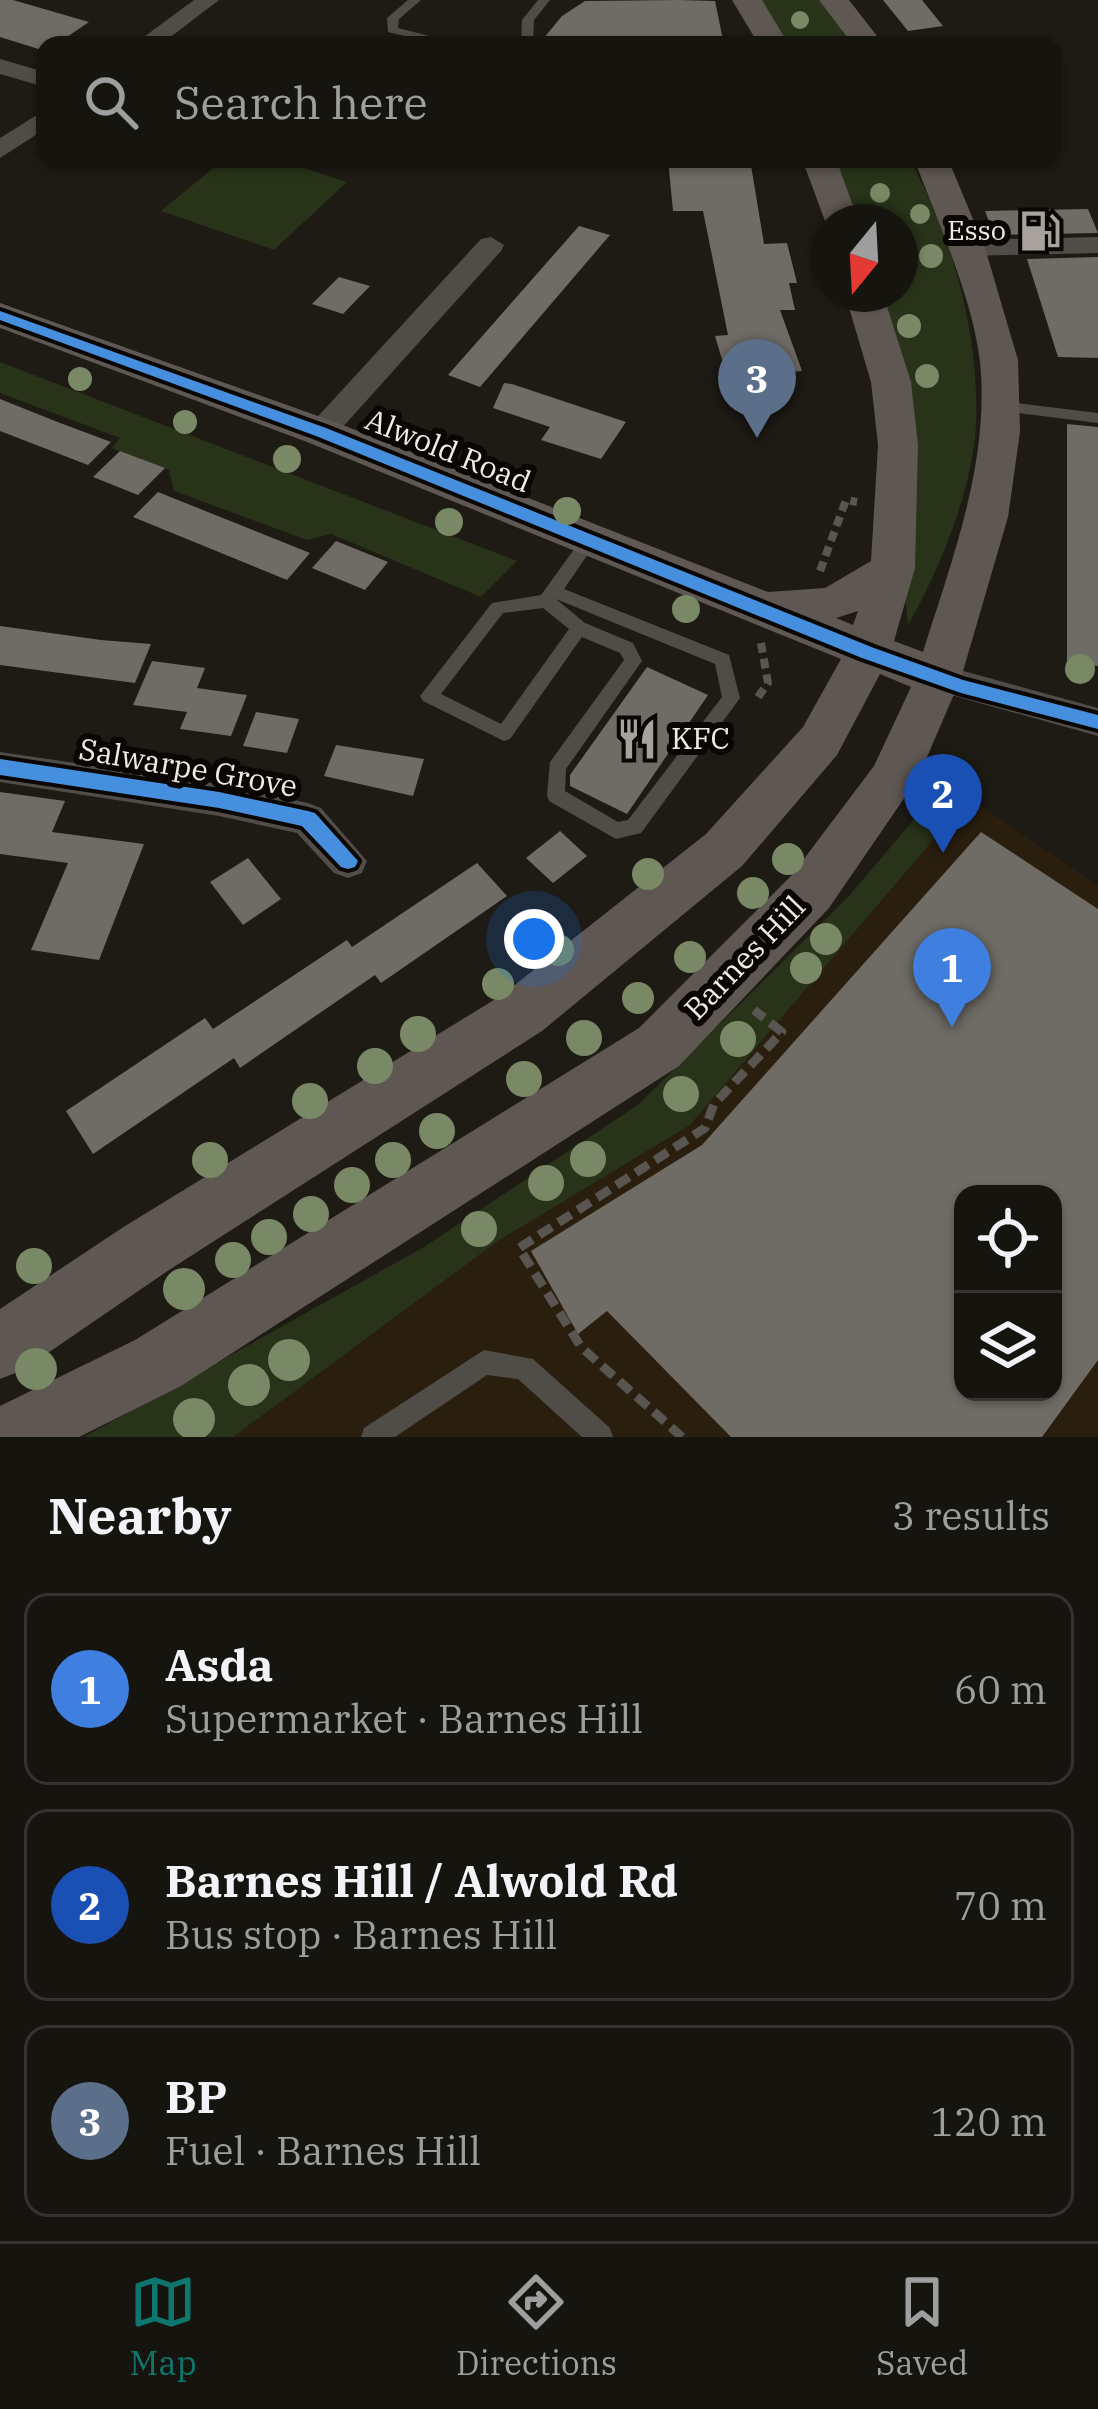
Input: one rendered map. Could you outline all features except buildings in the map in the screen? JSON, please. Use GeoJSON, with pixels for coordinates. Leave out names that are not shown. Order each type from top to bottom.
{"type":"FeatureCollection","features":[{"type":"Feature","properties":{"kind":"main road"},"geometry":{"type":"LineString","coordinates":[[747,0],[769,36]]}},
{"type":"Feature","properties":{"kind":"main road"},"geometry":{"type":"LineString","coordinates":[[834,0],[858,36]]}},
{"type":"Feature","properties":{"kind":"main road"},"geometry":{"type":"LineString","coordinates":[[822,168],[835,204]]}},
{"type":"Feature","properties":{"kind":"main road","name":"Barnes Hill"},"geometry":{"type":"LineString","coordinates":[[9,1437],[158,1363],[659,1047],[810,892],[892,778],[938,678],[987,517],[1000,406],[999,360],[967,248],[936,168]]}},
{"type":"Feature","properties":{"kind":"main road"},"geometry":{"type":"LineString","coordinates":[[0,1348],[147,1249],[522,1013],[724,850],[820,741],[868,653],[893,568],[898,445],[891,382],[870,312]]}},
{"type":"Feature","properties":{"kind":"main road","name":"Alwold Road"},"geometry":{"type":"LineString","coordinates":[[0,315],[321,432],[938,678]]}},
{"type":"Feature","properties":{"kind":"main road","name":"Alwold Road"},"geometry":{"type":"LineString","coordinates":[[753,608],[807,610],[854,598],[893,568]]}},
{"type":"Feature","properties":{"kind":"street"},"geometry":{"type":"LineString","coordinates":[[158,36],[208,0]]}},
{"type":"Feature","properties":{"kind":"street"},"geometry":{"type":"LineString","coordinates":[[0,66],[36,77]]}},
{"type":"Feature","properties":{"kind":"street"},"geometry":{"type":"LineString","coordinates":[[0,150],[36,124]]}},
{"type":"Feature","properties":{"kind":"street"},"geometry":{"type":"LineString","coordinates":[[321,432],[491,244]]}},
{"type":"Feature","properties":{"kind":"street"},"geometry":{"type":"LineString","coordinates":[[967,248],[1098,245]]}},
{"type":"Feature","properties":{"kind":"street"},"geometry":{"type":"LineString","coordinates":[[938,678],[1098,722]]}},
{"type":"Feature","properties":{"kind":"street","name":"Salwarpe Grove"},"geometry":{"type":"LineString","coordinates":[[0,767],[219,800],[308,819],[348,861]]}},
{"type":"Feature","properties":{"kind":"lane"},"geometry":{"type":"LineString","coordinates":[[415,0],[392,18],[392,30],[418,36]]}},
{"type":"Feature","properties":{"kind":"lane"},"geometry":{"type":"LineString","coordinates":[[528,36],[529,20],[544,0]]}},
{"type":"Feature","properties":{"kind":"lane"},"geometry":{"type":"LineString","coordinates":[[1000,406],[1098,418]]}},
{"type":"Feature","properties":{"kind":"lane"},"geometry":{"type":"LineString","coordinates":[[550,596],[589,541]]}},
{"type":"Feature","properties":{"kind":"lane"},"geometry":{"type":"LineString","coordinates":[[550,596],[580,628],[627,648],[633,661],[557,767],[556,795],[616,831],[634,827],[730,698],[722,660],[550,596],[498,607],[429,696],[504,734],[580,628]]}},
{"type":"Feature","properties":{"kind":"lane"},"geometry":{"type":"LineString","coordinates":[[373,1437],[484,1362],[524,1368],[601,1437]]}},
{"type":"Feature","properties":{"kind":"path"},"geometry":{"type":"LineString","coordinates":[[753,608],[766,586],[805,587],[820,573],[846,500]]}},
{"type":"Feature","properties":{"kind":"path"},"geometry":{"type":"LineString","coordinates":[[682,1437],[581,1347],[519,1248],[705,1128],[714,1104],[782,1032]]}},
{"type":"Feature","properties":{"kind":"shaded area"},"geometry":{"type":"Polygon","coordinates":[[[969,798],[1098,885],[1098,1437],[233,1437],[498,1241],[690,1125],[969,798]]]}},
{"type":"Feature","properties":{"kind":"green space"},"geometry":{"type":"Polygon","coordinates":[[[761,0],[823,0],[849,33],[848,36],[782,36],[761,0]]]}},
{"type":"Feature","properties":{"kind":"green space"},"geometry":{"type":"Polygon","coordinates":[[[213,168],[304,168],[347,182],[274,250],[161,211],[213,168]]]}},
{"type":"Feature","properties":{"kind":"green space"},"geometry":{"type":"Polygon","coordinates":[[[832,168],[914,168],[951,253],[968,322],[976,391],[973,450],[942,555],[908,625],[875,312],[918,312],[918,204],[844,204],[832,168]]]}},
{"type":"Feature","properties":{"kind":"green space"},"geometry":{"type":"Polygon","coordinates":[[[0,362],[517,561],[481,597],[331,534],[307,540],[174,491],[169,470],[112,448],[120,438],[0,393],[0,362]]]}},
{"type":"Feature","properties":{"kind":"green space"},"geometry":{"type":"Polygon","coordinates":[[[942,786],[969,798],[690,1125],[498,1241],[233,1437],[84,1437],[424,1247],[639,1104],[849,896],[942,786]]]}},
{"type":"Feature","properties":{"kind":"cycle path"},"geometry":{"type":"LineString","coordinates":[[0,315],[321,432],[868,653],[961,686],[1098,722]]}},
{"type":"Feature","properties":{"kind":"cycle path"},"geometry":{"type":"LineString","coordinates":[[0,767],[219,800],[308,819],[348,861]]}},
{"type":"Feature","properties":{"kind":"place","name":"Esso"},"geometry":{"type":"Point","coordinates":[1040,231]}},
{"type":"Feature","properties":{"kind":"place","name":"BP"},"geometry":{"type":"Point","coordinates":[757,438]}},
{"type":"Feature","properties":{"kind":"place","name":"KFC"},"geometry":{"type":"Point","coordinates":[637,739]}},
{"type":"Feature","properties":{"kind":"place","name":"Barnes Hill / Alwold Rd"},"geometry":{"type":"Point","coordinates":[943,853]}},
{"type":"Feature","properties":{"kind":"place","name":"Asda"},"geometry":{"type":"Point","coordinates":[952,1027]}}]}
